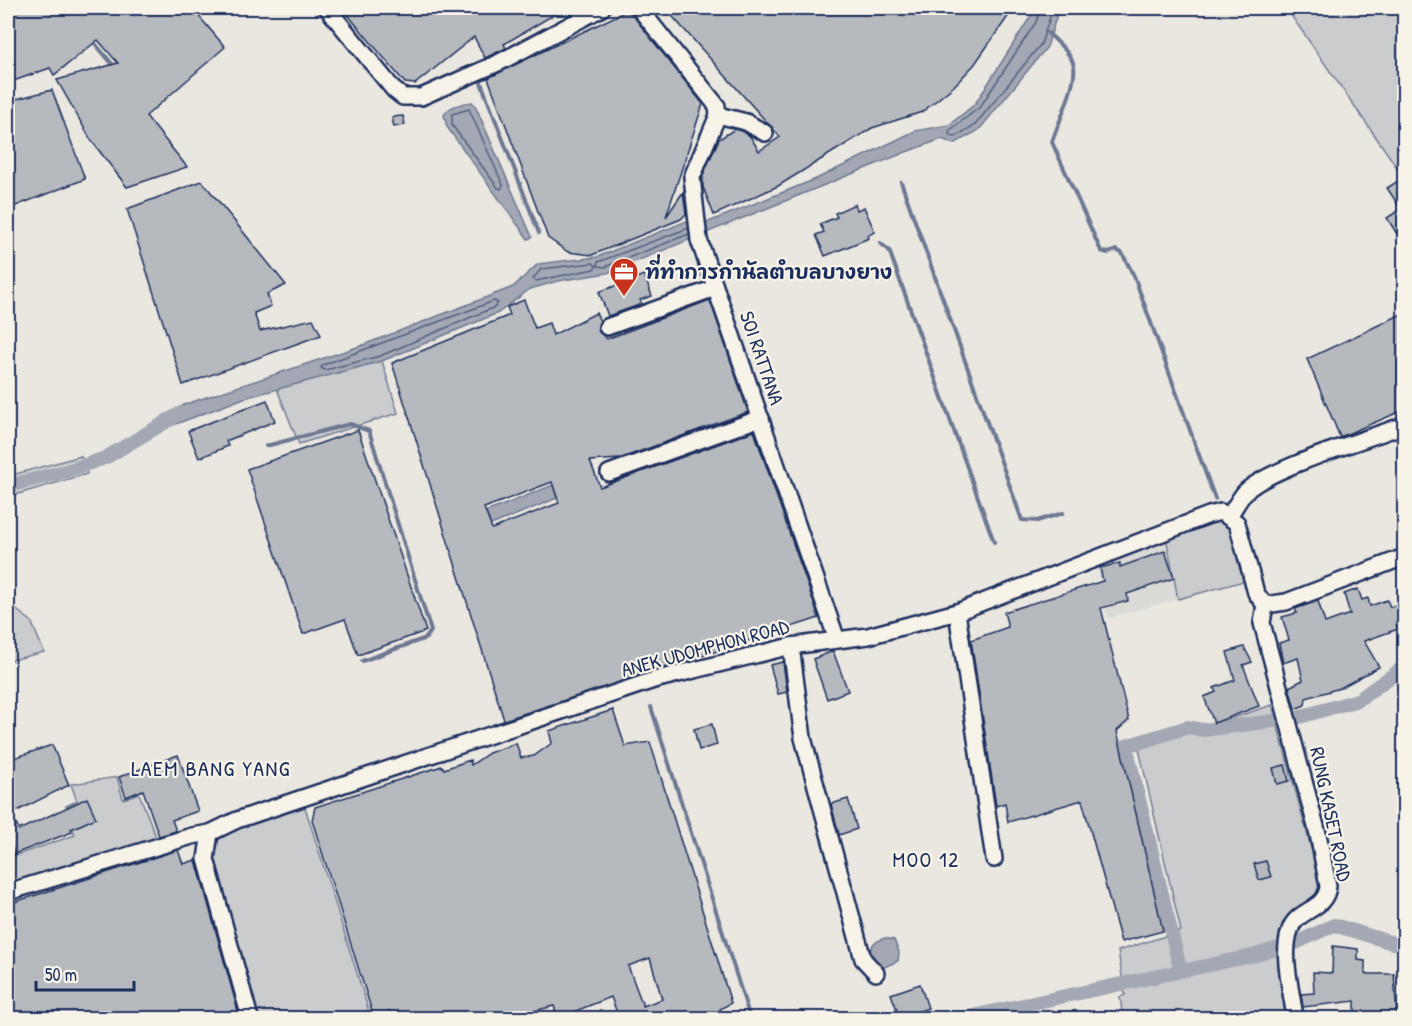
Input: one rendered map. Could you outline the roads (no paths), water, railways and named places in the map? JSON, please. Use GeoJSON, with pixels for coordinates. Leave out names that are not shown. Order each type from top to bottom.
{"type":"FeatureCollection","features":[{"type":"Feature","properties":{"kind":"street"},"geometry":{"type":"LineString","coordinates":[[327,8],[394,90],[403,97],[421,97],[498,63],[602,8]]}},
{"type":"Feature","properties":{"kind":"street"},"geometry":{"type":"LineString","coordinates":[[639,8],[713,97],[717,106],[717,116],[746,122],[765,133]]}},
{"type":"Feature","properties":{"kind":"street","name":"SOI RATTANA"},"geometry":{"type":"LineString","coordinates":[[717,116],[692,177],[699,240],[837,640]]}},
{"type":"Feature","properties":{"kind":"street"},"geometry":{"type":"LineString","coordinates":[[608,327],[715,288]]}},
{"type":"Feature","properties":{"kind":"street"},"geometry":{"type":"LineString","coordinates":[[609,473],[761,418]]}},
{"type":"Feature","properties":{"kind":"street"},"geometry":{"type":"LineString","coordinates":[[1404,425],[1284,470],[1245,492],[1229,516],[1237,522],[1256,592],[1265,605],[1286,602],[1404,557]]}},
{"type":"Feature","properties":{"kind":"street","name":"ANEK UDOMPHON ROAD"},"geometry":{"type":"LineString","coordinates":[[8,892],[192,836],[210,834],[237,820],[654,680],[724,660],[791,646],[868,636],[957,612],[1209,515],[1221,512],[1229,516]]}},
{"type":"Feature","properties":{"kind":"street","name":"RUNG KASET ROAD"},"geometry":{"type":"LineString","coordinates":[[1265,605],[1262,623],[1318,834],[1328,886],[1327,895],[1321,904],[1296,920],[1290,928],[1288,945],[1295,1018]]}},
{"type":"Feature","properties":{"kind":"street"},"geometry":{"type":"LineString","coordinates":[[957,612],[994,859]]}},
{"type":"Feature","properties":{"kind":"street"},"geometry":{"type":"LineString","coordinates":[[791,646],[803,738],[863,959],[876,973]]}},
{"type":"Feature","properties":{"kind":"street"},"geometry":{"type":"LineString","coordinates":[[210,834],[206,859],[250,1018]]}},
{"type":"Feature","properties":{"kind":"water"},"geometry":{"type":"Polygon","coordinates":[[[1036,8],[1059,8],[1047,47],[979,130],[954,144],[942,139],[906,152],[607,273],[558,281],[530,289],[498,313],[382,361],[244,398],[168,427],[163,416],[186,404],[363,345],[513,287],[538,264],[597,257],[687,221],[706,223],[816,179],[915,131],[949,125],[975,104],[1036,8]]]}},
{"type":"Feature","properties":{"kind":"water"},"geometry":{"type":"Polygon","coordinates":[[[472,102],[532,237],[528,239],[447,127],[444,115],[449,109],[472,102]]]}},
{"type":"Feature","properties":{"kind":"water"},"geometry":{"type":"Polygon","coordinates":[[[553,485],[557,498],[491,525],[486,512],[553,485]]]}},
{"type":"Feature","properties":{"kind":"water"},"geometry":{"type":"Polygon","coordinates":[[[884,938],[894,940],[899,952],[898,961],[880,969],[870,950],[874,943],[884,938]]]}},
{"type":"Feature","properties":{"kind":"waterway"},"geometry":{"type":"LineString","coordinates":[[1048,33],[1067,52],[1074,66],[1073,83],[1052,142],[1101,251],[1108,253],[1116,250],[1122,253],[1134,276],[1215,499]]}},
{"type":"Feature","properties":{"kind":"waterway"},"geometry":{"type":"LineString","coordinates":[[92,40],[114,66]]}},
{"type":"Feature","properties":{"kind":"waterway"},"geometry":{"type":"LineString","coordinates":[[480,80],[539,233]]}},
{"type":"Feature","properties":{"kind":"waterway"},"geometry":{"type":"LineString","coordinates":[[901,182],[1022,520],[1037,521],[1063,513]]}},
{"type":"Feature","properties":{"kind":"waterway"},"geometry":{"type":"LineString","coordinates":[[880,243],[889,250],[994,542]]}},
{"type":"Feature","properties":{"kind":"waterway"},"geometry":{"type":"LineString","coordinates":[[8,486],[67,471],[105,458],[181,413]]}},
{"type":"Feature","properties":{"kind":"waterway"},"geometry":{"type":"LineString","coordinates":[[266,446],[350,424],[369,431],[431,631],[426,638],[362,661]]}},
{"type":"Feature","properties":{"kind":"waterway"},"geometry":{"type":"LineString","coordinates":[[1180,968],[1126,746],[1188,727],[1203,730],[1296,718],[1358,700],[1404,667]]}},
{"type":"Feature","properties":{"kind":"waterway"},"geometry":{"type":"LineString","coordinates":[[651,707],[750,1018]]}},
{"type":"Feature","properties":{"kind":"waterway"},"geometry":{"type":"LineString","coordinates":[[963,1018],[1256,955],[1298,942],[1334,925],[1393,943],[1404,943]]}},
{"type":"Feature","properties":{"kind":"place","name":"ที่ทำการกำนัลตำบลบางยาง"},"geometry":{"type":"Point","coordinates":[624,298]}},
{"type":"Feature","properties":{"kind":"district","name":"LAEM BANG YANG"},"geometry":{"type":"Point","coordinates":[211,768]}},
{"type":"Feature","properties":{"kind":"district","name":"MOO 12"},"geometry":{"type":"Point","coordinates":[926,860]}}]}
